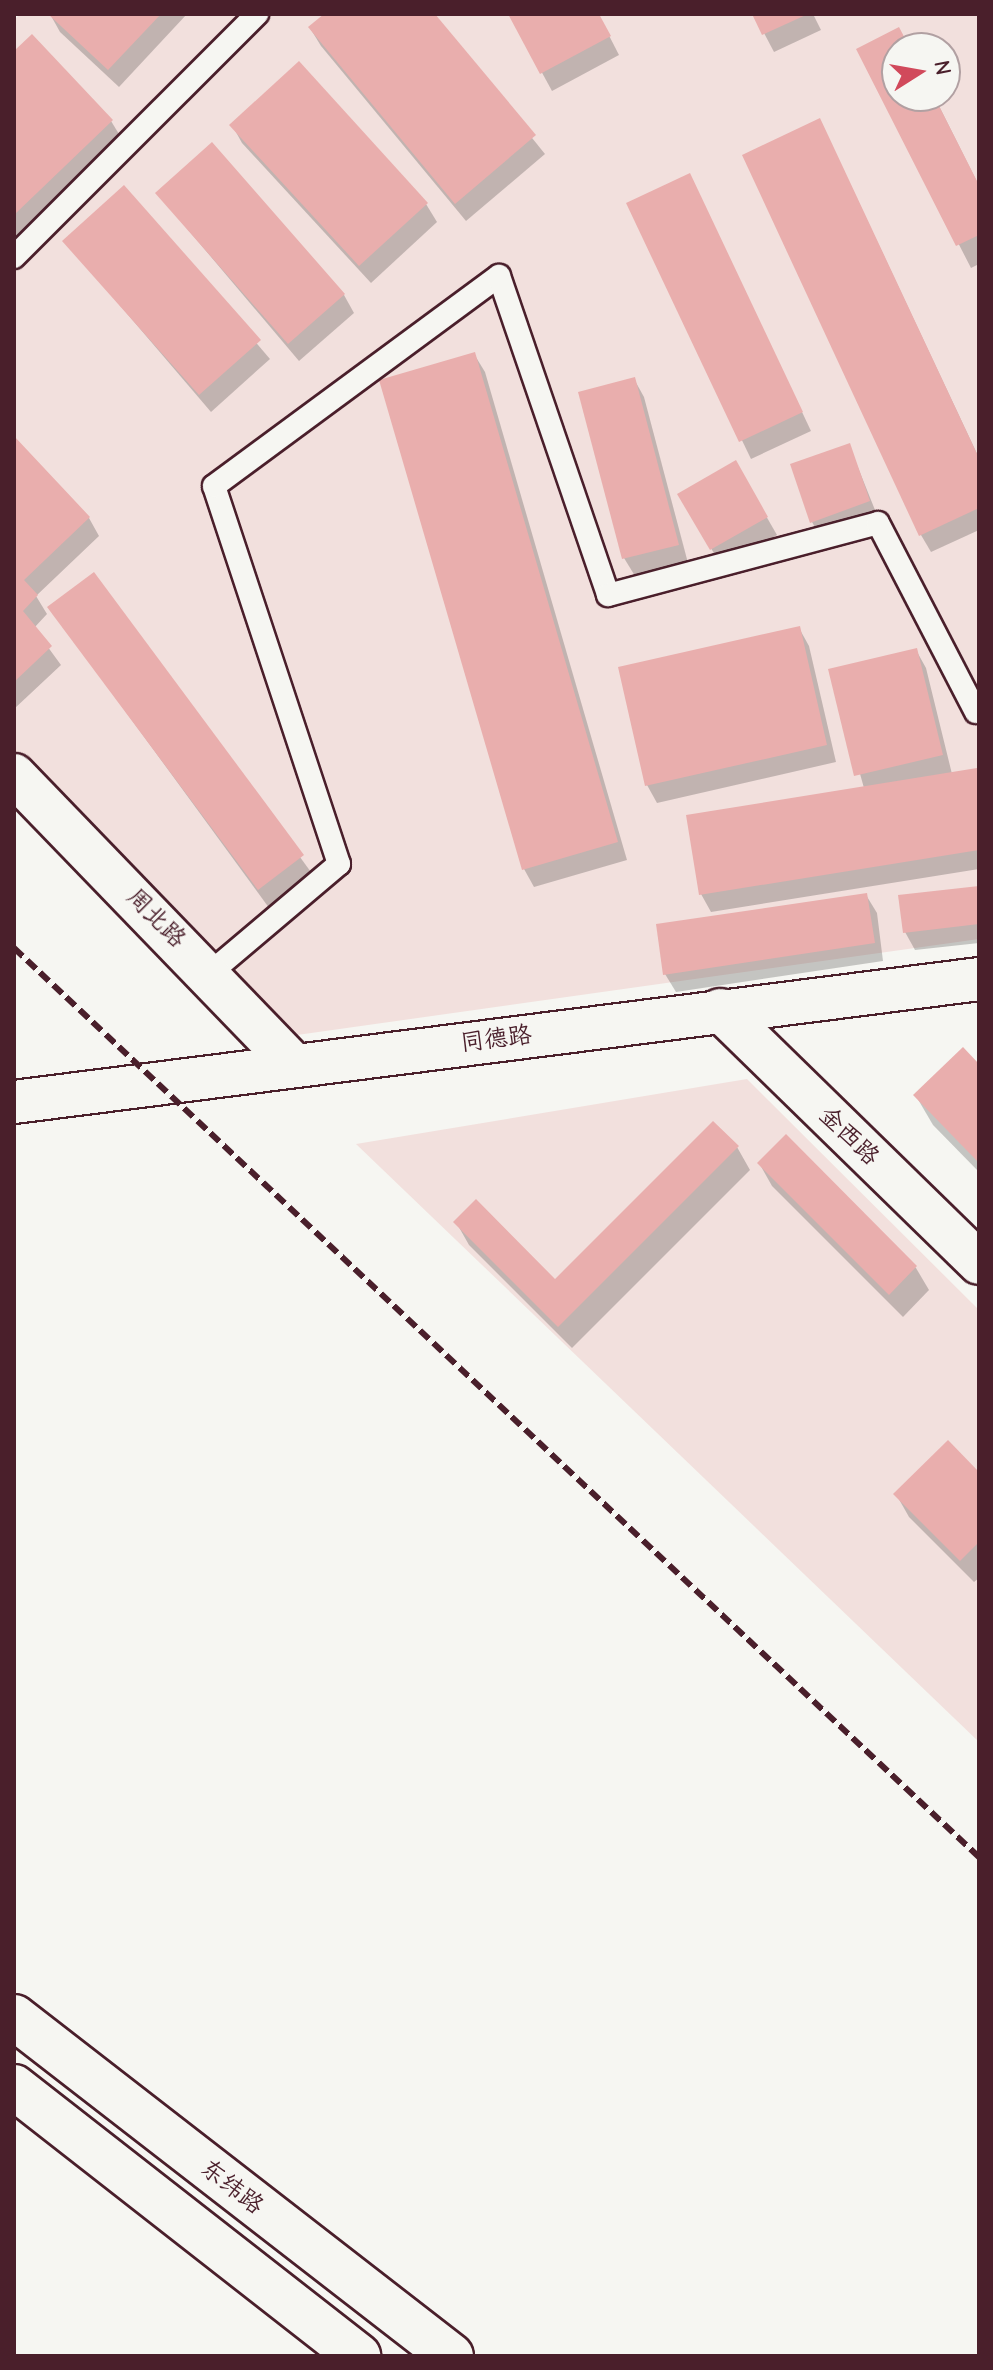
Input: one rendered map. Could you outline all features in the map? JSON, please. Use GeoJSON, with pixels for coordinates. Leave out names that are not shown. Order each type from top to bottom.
{"type":"FeatureCollection","features":[{"type":"Feature","properties":{"kind":"main road","name":"东纬路"},"geometry":{"type":"LineString","coordinates":[[14,2017],[451,2356]]}},
{"type":"Feature","properties":{"kind":"main road"},"geometry":{"type":"LineString","coordinates":[[14,2087],[358,2356]]}},
{"type":"Feature","properties":{"kind":"street","name":"周北路"},"geometry":{"type":"LineString","coordinates":[[14,775],[210,973],[294,1065]]}},
{"type":"Feature","properties":{"kind":"street","name":"同德路"},"geometry":{"type":"LineString","coordinates":[[14,1102],[979,979]]}},
{"type":"Feature","properties":{"kind":"street","name":"金西路"},"geometry":{"type":"LineString","coordinates":[[720,1010],[979,1263]]}},
{"type":"Feature","properties":{"kind":"lane"},"geometry":{"type":"LineString","coordinates":[[14,257],[257,14]]}},
{"type":"Feature","properties":{"kind":"lane"},"geometry":{"type":"LineString","coordinates":[[210,973],[339,864],[214,486],[499,276],[608,595],[878,523],[976,712]]}},
{"type":"Feature","properties":{"kind":"shaded area"},"geometry":{"type":"Polygon","coordinates":[[[20,14],[979,14],[979,939],[297,1035],[14,751],[14,20],[20,14]]]}},
{"type":"Feature","properties":{"kind":"shaded area"},"geometry":{"type":"Polygon","coordinates":[[[747,1079],[979,1310],[979,1742],[356,1144],[747,1079]]]}},
{"type":"Feature","properties":{"kind":"building"},"geometry":{"type":"Polygon","coordinates":[[[48,14],[161,14],[108,70],[48,14]]]}},
{"type":"Feature","properties":{"kind":"building"},"geometry":{"type":"Polygon","coordinates":[[[324,14],[435,14],[536,135],[455,204],[308,27],[324,14]]]}},
{"type":"Feature","properties":{"kind":"building"},"geometry":{"type":"Polygon","coordinates":[[[508,14],[599,14],[611,36],[540,74],[508,14]]]}},
{"type":"Feature","properties":{"kind":"building"},"geometry":{"type":"Polygon","coordinates":[[[752,14],[808,14],[762,35],[752,14]]]}},
{"type":"Feature","properties":{"kind":"building"},"geometry":{"type":"Polygon","coordinates":[[[32,34],[113,120],[14,215],[14,51],[32,34]]]}},
{"type":"Feature","properties":{"kind":"building"},"geometry":{"type":"Polygon","coordinates":[[[881,36],[881,98],[856,49],[881,36]]]}},
{"type":"Feature","properties":{"kind":"building"},"geometry":{"type":"Polygon","coordinates":[[[299,61],[428,203],[359,266],[229,125],[299,61]]]}},
{"type":"Feature","properties":{"kind":"building"},"geometry":{"type":"Polygon","coordinates":[[[888,112],[942,112],[979,185],[979,235],[956,246],[888,112]]]}},
{"type":"Feature","properties":{"kind":"building"},"geometry":{"type":"Polygon","coordinates":[[[820,118],[979,458],[979,508],[919,536],[742,155],[820,118]]]}},
{"type":"Feature","properties":{"kind":"building"},"geometry":{"type":"Polygon","coordinates":[[[212,142],[345,294],[288,344],[155,193],[212,142]]]}},
{"type":"Feature","properties":{"kind":"building"},"geometry":{"type":"Polygon","coordinates":[[[690,173],[803,412],[739,442],[626,203],[690,173]]]}},
{"type":"Feature","properties":{"kind":"building"},"geometry":{"type":"Polygon","coordinates":[[[124,185],[261,340],[199,395],[62,241],[124,185]]]}},
{"type":"Feature","properties":{"kind":"building"},"geometry":{"type":"Polygon","coordinates":[[[475,352],[618,842],[522,870],[379,380],[475,352]]]}},
{"type":"Feature","properties":{"kind":"building"},"geometry":{"type":"Polygon","coordinates":[[[635,377],[679,545],[622,559],[578,392],[635,377]]]}},
{"type":"Feature","properties":{"kind":"building"},"geometry":{"type":"Polygon","coordinates":[[[14,436],[90,517],[24,580],[38,595],[23,611],[52,646],[14,682],[14,436]]]}},
{"type":"Feature","properties":{"kind":"building"},"geometry":{"type":"Polygon","coordinates":[[[850,443],[870,501],[810,523],[790,464],[850,443]]]}},
{"type":"Feature","properties":{"kind":"building"},"geometry":{"type":"Polygon","coordinates":[[[736,460],[768,517],[710,550],[677,494],[736,460]]]}},
{"type":"Feature","properties":{"kind":"building"},"geometry":{"type":"Polygon","coordinates":[[[94,572],[304,855],[258,890],[47,607],[94,572]]]}},
{"type":"Feature","properties":{"kind":"building"},"geometry":{"type":"Polygon","coordinates":[[[800,626],[827,745],[645,786],[618,667],[800,626]]]}},
{"type":"Feature","properties":{"kind":"building"},"geometry":{"type":"Polygon","coordinates":[[[917,648],[943,755],[854,776],[828,669],[917,648]]]}},
{"type":"Feature","properties":{"kind":"building"},"geometry":{"type":"Polygon","coordinates":[[[977,768],[979,850],[699,895],[686,815],[977,768]]]}},
{"type":"Feature","properties":{"kind":"building"},"geometry":{"type":"Polygon","coordinates":[[[979,886],[979,924],[903,933],[898,895],[979,886]]]}},
{"type":"Feature","properties":{"kind":"building"},"geometry":{"type":"Polygon","coordinates":[[[867,893],[875,943],[663,975],[656,924],[867,893]]]}},
{"type":"Feature","properties":{"kind":"building"},"geometry":{"type":"Polygon","coordinates":[[[963,1047],[979,1064],[979,1163],[913,1095],[963,1047]]]}},
{"type":"Feature","properties":{"kind":"building"},"geometry":{"type":"Polygon","coordinates":[[[713,1121],[739,1146],[558,1327],[453,1222],[476,1199],[555,1279],[713,1121]]]}},
{"type":"Feature","properties":{"kind":"building"},"geometry":{"type":"Polygon","coordinates":[[[786,1134],[917,1266],[889,1295],[757,1163],[786,1134]]]}},
{"type":"Feature","properties":{"kind":"building"},"geometry":{"type":"Polygon","coordinates":[[[948,1440],[979,1472],[979,1542],[960,1561],[893,1494],[948,1440]]]}},
{"type":"Feature","properties":{"kind":"railway"},"geometry":{"type":"LineString","coordinates":[[14,948],[979,1857]]}}]}
